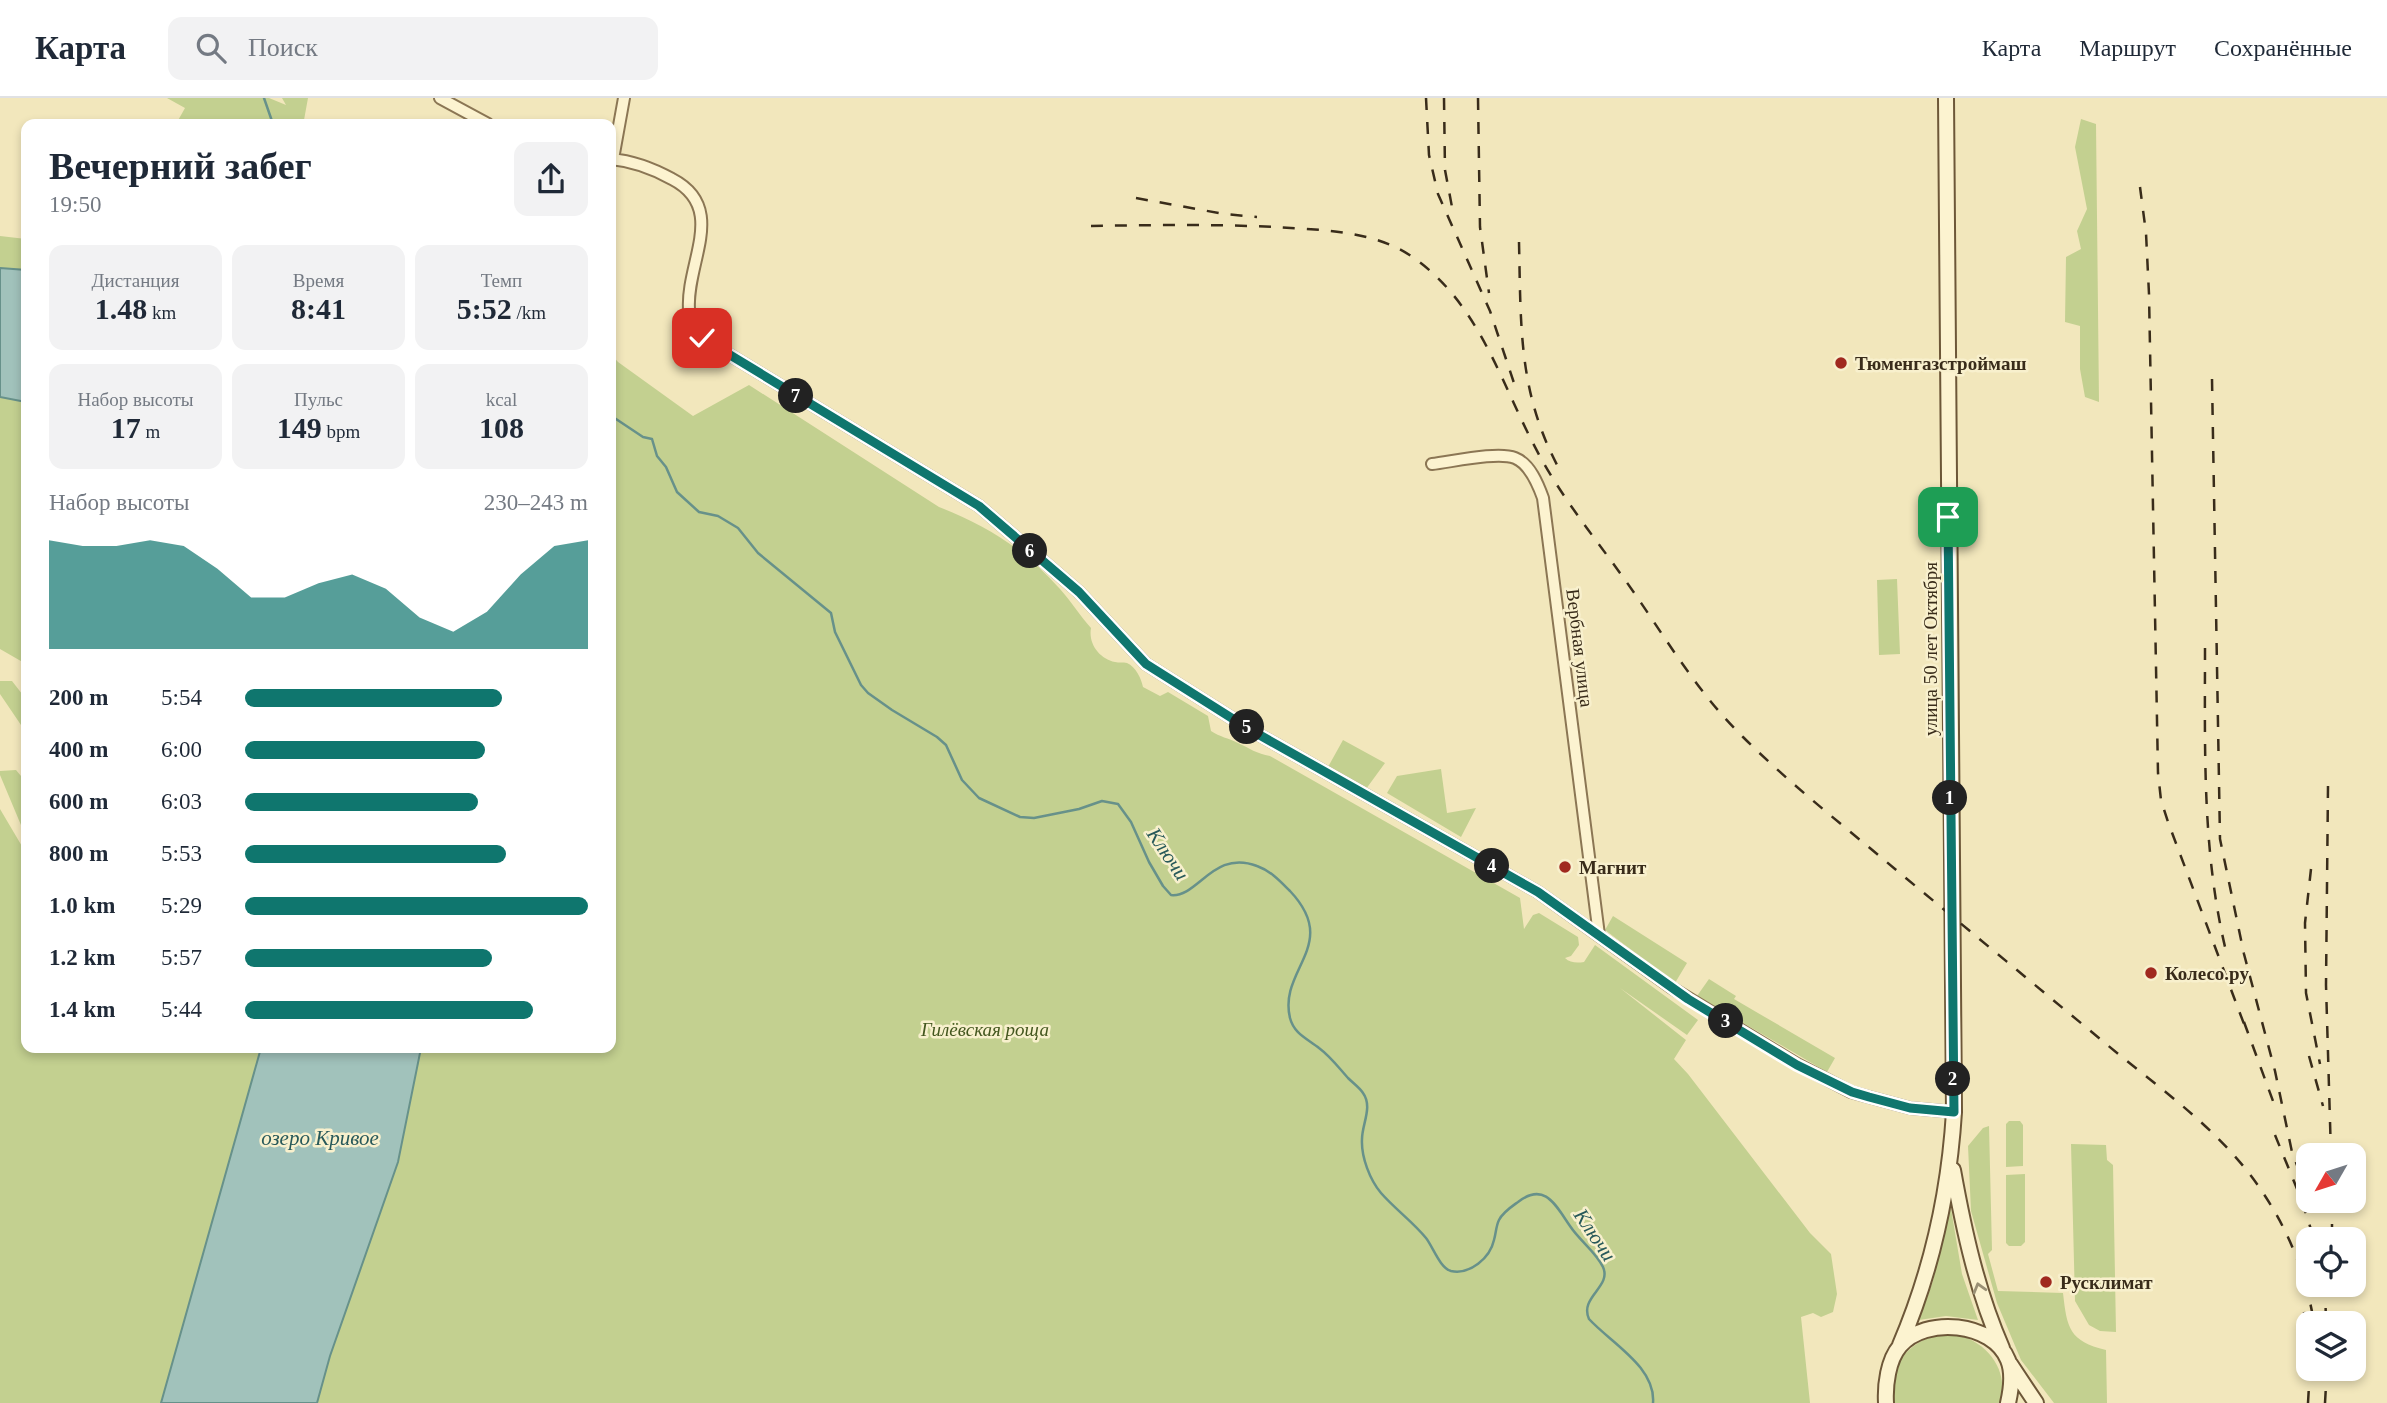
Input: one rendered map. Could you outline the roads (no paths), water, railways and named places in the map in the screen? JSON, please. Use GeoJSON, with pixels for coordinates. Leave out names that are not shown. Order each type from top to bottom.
{"type":"FeatureCollection","features":[{"type":"Feature","properties":{"kind":"main road","name":"улица 50 лет Октября"},"geometry":{"type":"LineString","coordinates":[[1946,98],[1954,1112],[1951,1158]]}},
{"type":"Feature","properties":{"kind":"main road"},"geometry":{"type":"LineString","coordinates":[[1880,1403],[1891,1364],[1914,1311],[1937,1236],[1951,1158]]}},
{"type":"Feature","properties":{"kind":"main road"},"geometry":{"type":"LineString","coordinates":[[1951,1158],[1962,1223],[1986,1313],[2006,1357],[2036,1403]]}},
{"type":"Feature","properties":{"kind":"main road"},"geometry":{"type":"LineString","coordinates":[[1900,1345],[1922,1331],[1948,1326],[1961,1327],[1982,1335],[2006,1357],[2010,1380],[2008,1403]]}},
{"type":"Feature","properties":{"kind":"main road"},"geometry":{"type":"LineString","coordinates":[[1885,1386],[1886,1403]]}},
{"type":"Feature","properties":{"kind":"street"},"geometry":{"type":"LineString","coordinates":[[440,98],[479,119]]}},
{"type":"Feature","properties":{"kind":"street"},"geometry":{"type":"LineString","coordinates":[[616,139],[624,98]]}},
{"type":"Feature","properties":{"kind":"street"},"geometry":{"type":"LineString","coordinates":[[616,160],[643,165],[662,173],[691,191],[698,203],[702,222],[689,308],[692,323],[702,338],[979,506],[1079,592],[1146,664],[1321,771],[1538,892],[1688,999],[1808,1070],[1852,1092],[1869,1097],[1910,1108],[1954,1112]]}},
{"type":"Feature","properties":{"kind":"street","name":"Вербная улица"},"geometry":{"type":"LineString","coordinates":[[1432,464],[1493,456],[1516,458],[1535,477],[1543,498],[1598,935]]}},
{"type":"Feature","properties":{"kind":"water"},"geometry":{"type":"Polygon","coordinates":[[[0,268],[21,270],[21,401],[0,397],[0,268]]]}},
{"type":"Feature","properties":{"kind":"water","name":"озеро Кривое"},"geometry":{"type":"Polygon","coordinates":[[[260,1053],[420,1053],[398,1162],[330,1356],[317,1403],[161,1403],[260,1053]]]}},
{"type":"Feature","properties":{"kind":"waterway","name":"Ключи"},"geometry":{"type":"LineString","coordinates":[[264,98],[271,119]]}},
{"type":"Feature","properties":{"kind":"waterway","name":"Ключи"},"geometry":{"type":"LineString","coordinates":[[616,419],[643,437],[652,439],[657,456],[666,467],[677,492],[699,512],[718,516],[738,528],[758,553],[831,613],[835,632],[861,685],[892,710],[946,745],[962,780],[979,798],[1020,817],[1034,818],[1079,809],[1102,801],[1118,804],[1131,822],[1149,862],[1171,895],[1190,889],[1218,868],[1242,862],[1257,866],[1279,880],[1304,910],[1310,927],[1305,956],[1292,985],[1290,1018],[1298,1032],[1327,1055],[1366,1098],[1362,1146],[1367,1168],[1377,1188],[1426,1238],[1443,1266],[1458,1272],[1472,1268],[1484,1259],[1492,1247],[1499,1220],[1510,1208],[1527,1196],[1536,1194],[1549,1199],[1603,1267],[1603,1280],[1588,1304],[1589,1319],[1640,1367],[1652,1390],[1653,1403]]}},
{"type":"Feature","properties":{"kind":"railway"},"geometry":{"type":"LineString","coordinates":[[1426,98],[1429,155],[1438,194],[1490,311],[1516,389]]}},
{"type":"Feature","properties":{"kind":"railway"},"geometry":{"type":"LineString","coordinates":[[1444,98],[1445,170],[1452,207]]}},
{"type":"Feature","properties":{"kind":"railway"},"geometry":{"type":"LineString","coordinates":[[1478,98],[1480,227],[1489,293]]}},
{"type":"Feature","properties":{"kind":"railway"},"geometry":{"type":"LineString","coordinates":[[2140,187],[2146,233],[2149,294],[2158,773],[2161,800],[2247,1032]]}},
{"type":"Feature","properties":{"kind":"railway"},"geometry":{"type":"LineString","coordinates":[[1136,198],[1224,214],[1257,217]]}},
{"type":"Feature","properties":{"kind":"railway"},"geometry":{"type":"LineString","coordinates":[[1091,226],[1252,226],[1346,233],[1396,247],[1435,276],[1456,298],[1473,323],[1542,460],[1564,496],[1686,669],[1727,721],[1798,788],[2216,1136],[2261,1189],[2282,1225],[2305,1282],[2312,1311]]}},
{"type":"Feature","properties":{"kind":"railway"},"geometry":{"type":"LineString","coordinates":[[1519,242],[1522,333],[1530,389],[1537,417],[1562,474]]}},
{"type":"Feature","properties":{"kind":"railway"},"geometry":{"type":"LineString","coordinates":[[2212,379],[2220,839],[2244,954],[2296,1162]]}},
{"type":"Feature","properties":{"kind":"railway"},"geometry":{"type":"LineString","coordinates":[[2205,648],[2206,801],[2218,914],[2226,951]]}},
{"type":"Feature","properties":{"kind":"railway"},"geometry":{"type":"LineString","coordinates":[[2328,786],[2326,985],[2331,1143]]}},
{"type":"Feature","properties":{"kind":"railway"},"geometry":{"type":"LineString","coordinates":[[2311,869],[2305,923],[2306,993],[2320,1064]]}},
{"type":"Feature","properties":{"kind":"railway"},"geometry":{"type":"LineString","coordinates":[[2244,1022],[2273,1101]]}},
{"type":"Feature","properties":{"kind":"railway"},"geometry":{"type":"LineString","coordinates":[[2309,1056],[2323,1106]]}},
{"type":"Feature","properties":{"kind":"railway"},"geometry":{"type":"LineString","coordinates":[[2275,1135],[2310,1227]]}},
{"type":"Feature","properties":{"kind":"railway"},"geometry":{"type":"LineString","coordinates":[[2332,1213],[2332,1227]]}},
{"type":"Feature","properties":{"kind":"railway"},"geometry":{"type":"LineString","coordinates":[[2325,1297],[2326,1311]]}},
{"type":"Feature","properties":{"kind":"railway"},"geometry":{"type":"LineString","coordinates":[[2308,1403],[2309,1381]]}},
{"type":"Feature","properties":{"kind":"railway"},"geometry":{"type":"LineString","coordinates":[[2325,1403],[2326,1381]]}},
{"type":"Feature","properties":{"kind":"place","name":"Тюменгазстроймаш"},"geometry":{"type":"Point","coordinates":[1841,363]}},
{"type":"Feature","properties":{"kind":"place","name":"Магнит"},"geometry":{"type":"Point","coordinates":[1565,867]}},
{"type":"Feature","properties":{"kind":"place","name":"Колесо.ру"},"geometry":{"type":"Point","coordinates":[2151,973]}},
{"type":"Feature","properties":{"kind":"place","name":"Русклимат"},"geometry":{"type":"Point","coordinates":[2046,1282]}},
{"type":"Feature","properties":{"kind":"park label","name":"Гилёвская роща"},"geometry":{"type":"Point","coordinates":[985,1029]}}]}
